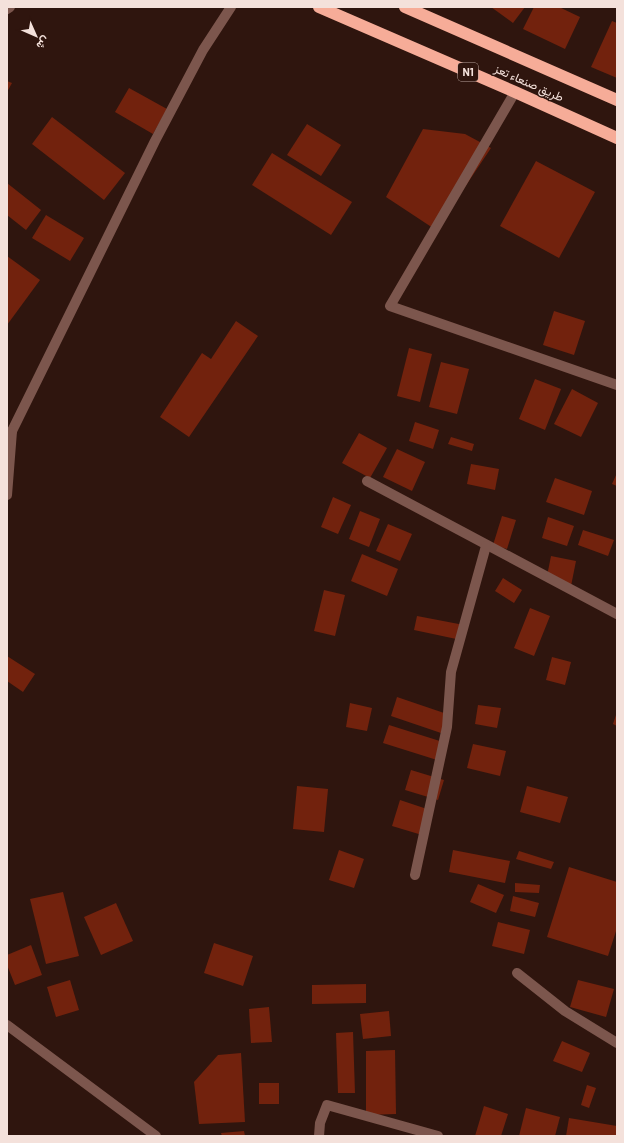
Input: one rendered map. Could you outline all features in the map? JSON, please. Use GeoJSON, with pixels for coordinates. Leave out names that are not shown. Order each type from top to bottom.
{"type":"FeatureCollection","features":[{"type":"Feature","properties":{"kind":"highway","name":"طريق صنعاء تعز"},"geometry":{"type":"LineString","coordinates":[[319,7],[617,138]]}},
{"type":"Feature","properties":{"kind":"highway","name":"طريق صنعاء تعز"},"geometry":{"type":"LineString","coordinates":[[405,7],[617,100]]}},
{"type":"Feature","properties":{"kind":"street"},"geometry":{"type":"LineString","coordinates":[[7,495],[10,434],[155,141],[203,50],[231,7]]}},
{"type":"Feature","properties":{"kind":"street"},"geometry":{"type":"LineString","coordinates":[[515,92],[390,306],[617,385]]}},
{"type":"Feature","properties":{"kind":"street"},"geometry":{"type":"LineString","coordinates":[[367,481],[486,546],[617,614]]}},
{"type":"Feature","properties":{"kind":"street"},"geometry":{"type":"LineString","coordinates":[[415,875],[447,727],[452,672],[486,546]]}},
{"type":"Feature","properties":{"kind":"street"},"geometry":{"type":"LineString","coordinates":[[517,973],[565,1011],[617,1043]]}},
{"type":"Feature","properties":{"kind":"street"},"geometry":{"type":"LineString","coordinates":[[7,1025],[156,1136]]}},
{"type":"Feature","properties":{"kind":"street"},"geometry":{"type":"LineString","coordinates":[[319,1136],[320,1123],[327,1105],[438,1136]]}},
{"type":"Feature","properties":{"kind":"building"},"geometry":{"type":"Polygon","coordinates":[[[491,7],[525,7],[513,23],[491,7]]]}},
{"type":"Feature","properties":{"kind":"building"},"geometry":{"type":"Polygon","coordinates":[[[534,7],[559,7],[580,17],[565,49],[523,29],[534,7]]]}},
{"type":"Feature","properties":{"kind":"building"},"geometry":{"type":"Polygon","coordinates":[[[612,21],[617,23],[617,78],[591,67],[612,21]]]}},
{"type":"Feature","properties":{"kind":"building"},"geometry":{"type":"Polygon","coordinates":[[[7,81],[12,83],[7,92],[7,81]]]}},
{"type":"Feature","properties":{"kind":"building"},"geometry":{"type":"Polygon","coordinates":[[[129,88],[167,109],[153,134],[115,112],[129,88]]]}},
{"type":"Feature","properties":{"kind":"building"},"geometry":{"type":"Polygon","coordinates":[[[52,117],[125,173],[104,200],[32,144],[52,117]]]}},
{"type":"Feature","properties":{"kind":"building"},"geometry":{"type":"Polygon","coordinates":[[[307,124],[341,145],[321,176],[287,155],[307,124]]]}},
{"type":"Feature","properties":{"kind":"building"},"geometry":{"type":"Polygon","coordinates":[[[423,129],[465,134],[491,148],[436,230],[386,197],[423,129]]]}},
{"type":"Feature","properties":{"kind":"building"},"geometry":{"type":"Polygon","coordinates":[[[272,153],[352,202],[331,235],[252,185],[272,153]]]}},
{"type":"Feature","properties":{"kind":"building"},"geometry":{"type":"Polygon","coordinates":[[[536,161],[595,192],[559,258],[500,226],[536,161]]]}},
{"type":"Feature","properties":{"kind":"building"},"geometry":{"type":"Polygon","coordinates":[[[7,183],[41,210],[26,230],[7,215],[7,183]]]}},
{"type":"Feature","properties":{"kind":"building"},"geometry":{"type":"Polygon","coordinates":[[[46,215],[84,238],[70,261],[32,238],[46,215]]]}},
{"type":"Feature","properties":{"kind":"building"},"geometry":{"type":"Polygon","coordinates":[[[7,256],[40,280],[7,325],[7,256]]]}},
{"type":"Feature","properties":{"kind":"building"},"geometry":{"type":"Polygon","coordinates":[[[554,311],[585,321],[574,355],[543,345],[554,311]]]}},
{"type":"Feature","properties":{"kind":"building"},"geometry":{"type":"Polygon","coordinates":[[[236,321],[258,336],[189,437],[160,417],[202,353],[211,359],[236,321]]]}},
{"type":"Feature","properties":{"kind":"building"},"geometry":{"type":"Polygon","coordinates":[[[409,348],[432,354],[420,402],[397,396],[409,348]]]}},
{"type":"Feature","properties":{"kind":"building"},"geometry":{"type":"Polygon","coordinates":[[[441,362],[469,369],[457,414],[429,407],[441,362]]]}},
{"type":"Feature","properties":{"kind":"building"},"geometry":{"type":"Polygon","coordinates":[[[535,379],[561,389],[545,430],[519,419],[535,379]]]}},
{"type":"Feature","properties":{"kind":"building"},"geometry":{"type":"Polygon","coordinates":[[[572,389],[598,403],[581,437],[554,424],[572,389]]]}},
{"type":"Feature","properties":{"kind":"building"},"geometry":{"type":"Polygon","coordinates":[[[415,422],[439,430],[433,449],[409,441],[415,422]]]}},
{"type":"Feature","properties":{"kind":"building"},"geometry":{"type":"Polygon","coordinates":[[[359,433],[387,448],[370,478],[342,463],[359,433]]]}},
{"type":"Feature","properties":{"kind":"building"},"geometry":{"type":"Polygon","coordinates":[[[451,437],[474,444],[472,451],[448,444],[451,437]]]}},
{"type":"Feature","properties":{"kind":"building"},"geometry":{"type":"Polygon","coordinates":[[[397,449],[425,462],[412,491],[383,477],[397,449]]]}},
{"type":"Feature","properties":{"kind":"building"},"geometry":{"type":"Polygon","coordinates":[[[471,464],[499,469],[495,490],[467,484],[471,464]]]}},
{"type":"Feature","properties":{"kind":"building"},"geometry":{"type":"Polygon","coordinates":[[[617,473],[617,486],[612,484],[617,473]]]}},
{"type":"Feature","properties":{"kind":"building"},"geometry":{"type":"Polygon","coordinates":[[[555,478],[592,491],[584,515],[546,502],[555,478]]]}},
{"type":"Feature","properties":{"kind":"building"},"geometry":{"type":"Polygon","coordinates":[[[333,497],[351,505],[338,534],[321,527],[333,497]]]}},
{"type":"Feature","properties":{"kind":"building"},"geometry":{"type":"Polygon","coordinates":[[[360,511],[380,519],[369,547],[349,539],[360,511]]]}},
{"type":"Feature","properties":{"kind":"building"},"geometry":{"type":"Polygon","coordinates":[[[502,516],[516,520],[507,549],[493,545],[502,516]]]}},
{"type":"Feature","properties":{"kind":"building"},"geometry":{"type":"Polygon","coordinates":[[[548,517],[574,526],[567,546],[542,538],[548,517]]]}},
{"type":"Feature","properties":{"kind":"building"},"geometry":{"type":"Polygon","coordinates":[[[388,524],[412,534],[400,561],[376,551],[388,524]]]}},
{"type":"Feature","properties":{"kind":"building"},"geometry":{"type":"Polygon","coordinates":[[[583,530],[614,540],[608,556],[578,545],[583,530]]]}},
{"type":"Feature","properties":{"kind":"building"},"geometry":{"type":"Polygon","coordinates":[[[362,554],[398,569],[387,596],[351,581],[362,554]]]}},
{"type":"Feature","properties":{"kind":"building"},"geometry":{"type":"Polygon","coordinates":[[[551,556],[576,561],[571,586],[546,581],[551,556]]]}},
{"type":"Feature","properties":{"kind":"building"},"geometry":{"type":"Polygon","coordinates":[[[503,578],[522,590],[514,603],[495,591],[503,578]]]}},
{"type":"Feature","properties":{"kind":"building"},"geometry":{"type":"Polygon","coordinates":[[[324,590],[345,595],[335,636],[314,631],[324,590]]]}},
{"type":"Feature","properties":{"kind":"building"},"geometry":{"type":"Polygon","coordinates":[[[530,608],[550,616],[534,656],[514,648],[530,608]]]}},
{"type":"Feature","properties":{"kind":"building"},"geometry":{"type":"Polygon","coordinates":[[[417,616],[464,625],[461,640],[414,630],[417,616]]]}},
{"type":"Feature","properties":{"kind":"building"},"geometry":{"type":"Polygon","coordinates":[[[7,656],[35,674],[23,692],[7,681],[7,656]]]}},
{"type":"Feature","properties":{"kind":"building"},"geometry":{"type":"Polygon","coordinates":[[[552,657],[571,662],[565,685],[546,680],[552,657]]]}},
{"type":"Feature","properties":{"kind":"building"},"geometry":{"type":"Polygon","coordinates":[[[397,697],[447,714],[441,733],[391,716],[397,697]]]}},
{"type":"Feature","properties":{"kind":"building"},"geometry":{"type":"Polygon","coordinates":[[[350,703],[372,708],[367,731],[346,727],[350,703]]]}},
{"type":"Feature","properties":{"kind":"building"},"geometry":{"type":"Polygon","coordinates":[[[478,705],[501,708],[497,728],[475,724],[478,705]]]}},
{"type":"Feature","properties":{"kind":"building"},"geometry":{"type":"Polygon","coordinates":[[[617,712],[617,726],[613,724],[617,712]]]}},
{"type":"Feature","properties":{"kind":"building"},"geometry":{"type":"Polygon","coordinates":[[[389,725],[443,742],[437,760],[383,743],[389,725]]]}},
{"type":"Feature","properties":{"kind":"building"},"geometry":{"type":"Polygon","coordinates":[[[473,744],[506,751],[500,776],[467,768],[473,744]]]}},
{"type":"Feature","properties":{"kind":"building"},"geometry":{"type":"Polygon","coordinates":[[[411,770],[444,780],[438,800],[405,790],[411,770]]]}},
{"type":"Feature","properties":{"kind":"building"},"geometry":{"type":"Polygon","coordinates":[[[297,786],[328,789],[324,832],[293,829],[297,786]]]}},
{"type":"Feature","properties":{"kind":"building"},"geometry":{"type":"Polygon","coordinates":[[[527,786],[568,797],[560,823],[520,812],[527,786]]]}},
{"type":"Feature","properties":{"kind":"building"},"geometry":{"type":"Polygon","coordinates":[[[400,800],[430,810],[422,835],[392,826],[400,800]]]}},
{"type":"Feature","properties":{"kind":"building"},"geometry":{"type":"Polygon","coordinates":[[[339,850],[364,859],[354,888],[329,880],[339,850]]]}},
{"type":"Feature","properties":{"kind":"building"},"geometry":{"type":"Polygon","coordinates":[[[453,850],[510,861],[505,883],[449,872],[453,850]]]}},
{"type":"Feature","properties":{"kind":"building"},"geometry":{"type":"Polygon","coordinates":[[[519,851],[554,862],[551,869],[516,859],[519,851]]]}},
{"type":"Feature","properties":{"kind":"building"},"geometry":{"type":"Polygon","coordinates":[[[569,867],[617,882],[617,928],[608,956],[547,937],[569,867]]]}},
{"type":"Feature","properties":{"kind":"building"},"geometry":{"type":"Polygon","coordinates":[[[515,883],[540,885],[539,893],[515,892],[515,883]]]}},
{"type":"Feature","properties":{"kind":"building"},"geometry":{"type":"Polygon","coordinates":[[[478,884],[504,895],[496,913],[470,902],[478,884]]]}},
{"type":"Feature","properties":{"kind":"building"},"geometry":{"type":"Polygon","coordinates":[[[63,892],[79,956],[46,964],[30,899],[63,892]]]}},
{"type":"Feature","properties":{"kind":"building"},"geometry":{"type":"Polygon","coordinates":[[[513,896],[539,903],[535,917],[510,911],[513,896]]]}},
{"type":"Feature","properties":{"kind":"building"},"geometry":{"type":"Polygon","coordinates":[[[116,903],[133,941],[101,955],[84,917],[116,903]]]}},
{"type":"Feature","properties":{"kind":"building"},"geometry":{"type":"Polygon","coordinates":[[[498,922],[530,930],[524,954],[492,946],[498,922]]]}},
{"type":"Feature","properties":{"kind":"building"},"geometry":{"type":"Polygon","coordinates":[[[214,943],[253,956],[243,986],[204,973],[214,943]]]}},
{"type":"Feature","properties":{"kind":"building"},"geometry":{"type":"Polygon","coordinates":[[[31,945],[42,975],[15,985],[7,965],[7,955],[31,945]]]}},
{"type":"Feature","properties":{"kind":"building"},"geometry":{"type":"Polygon","coordinates":[[[70,980],[79,1010],[56,1017],[47,987],[70,980]]]}},
{"type":"Feature","properties":{"kind":"building"},"geometry":{"type":"Polygon","coordinates":[[[578,980],[614,989],[606,1017],[570,1007],[578,980]]]}},
{"type":"Feature","properties":{"kind":"building"},"geometry":{"type":"Polygon","coordinates":[[[366,984],[366,1003],[312,1004],[312,985],[366,984]]]}},
{"type":"Feature","properties":{"kind":"building"},"geometry":{"type":"Polygon","coordinates":[[[269,1007],[272,1042],[251,1043],[249,1009],[269,1007]]]}},
{"type":"Feature","properties":{"kind":"building"},"geometry":{"type":"Polygon","coordinates":[[[389,1011],[391,1036],[363,1039],[360,1014],[389,1011]]]}},
{"type":"Feature","properties":{"kind":"building"},"geometry":{"type":"Polygon","coordinates":[[[353,1032],[355,1093],[338,1093],[336,1033],[353,1032]]]}},
{"type":"Feature","properties":{"kind":"building"},"geometry":{"type":"Polygon","coordinates":[[[562,1041],[590,1053],[582,1072],[553,1061],[562,1041]]]}},
{"type":"Feature","properties":{"kind":"building"},"geometry":{"type":"Polygon","coordinates":[[[395,1050],[396,1114],[366,1115],[366,1051],[395,1050]]]}},
{"type":"Feature","properties":{"kind":"building"},"geometry":{"type":"Polygon","coordinates":[[[241,1053],[245,1122],[199,1124],[194,1082],[218,1055],[241,1053]]]}},
{"type":"Feature","properties":{"kind":"building"},"geometry":{"type":"Polygon","coordinates":[[[259,1083],[279,1083],[279,1104],[259,1104],[259,1083]]]}},
{"type":"Feature","properties":{"kind":"building"},"geometry":{"type":"Polygon","coordinates":[[[587,1085],[596,1088],[589,1108],[581,1105],[587,1085]]]}},
{"type":"Feature","properties":{"kind":"building"},"geometry":{"type":"Polygon","coordinates":[[[484,1106],[508,1114],[501,1136],[475,1136],[484,1106]]]}},
{"type":"Feature","properties":{"kind":"building"},"geometry":{"type":"Polygon","coordinates":[[[526,1108],[560,1117],[555,1136],[519,1136],[526,1108]]]}},
{"type":"Feature","properties":{"kind":"building"},"geometry":{"type":"Polygon","coordinates":[[[569,1118],[617,1126],[617,1136],[566,1136],[569,1118]]]}},
{"type":"Feature","properties":{"kind":"building"},"geometry":{"type":"Polygon","coordinates":[[[244,1131],[245,1136],[222,1136],[221,1133],[244,1131]]]}}]}
